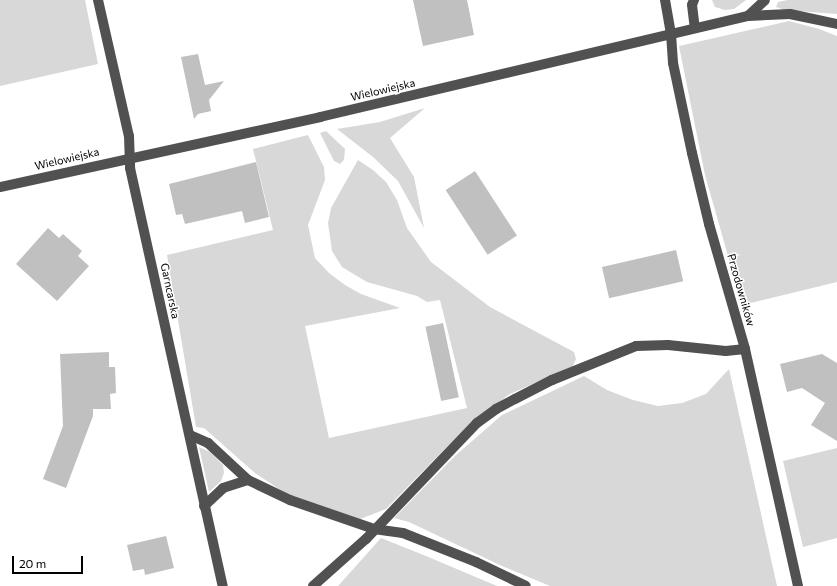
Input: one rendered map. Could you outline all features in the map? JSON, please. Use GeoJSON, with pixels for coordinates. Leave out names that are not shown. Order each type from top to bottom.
{"type":"FeatureCollection","features":[{"type":"Feature","properties":{"kind":"street","name":"Garncarska"},"geometry":{"type":"LineString","coordinates":[[98,0],[129,136],[130,168],[223,586]]}},
{"type":"Feature","properties":{"kind":"street","name":"Przodowników"},"geometry":{"type":"LineString","coordinates":[[665,0],[671,34],[673,63],[692,153],[709,224],[745,350],[798,586]]}},
{"type":"Feature","properties":{"kind":"street"},"geometry":{"type":"LineString","coordinates":[[694,0],[692,4],[695,28]]}},
{"type":"Feature","properties":{"kind":"street"},"geometry":{"type":"LineString","coordinates":[[748,16],[765,0]]}},
{"type":"Feature","properties":{"kind":"street","name":"Wielowiejska"},"geometry":{"type":"LineString","coordinates":[[0,187],[314,119],[748,16],[790,14],[837,24]]}},
{"type":"Feature","properties":{"kind":"street"},"geometry":{"type":"LineString","coordinates":[[313,586],[366,539],[477,423],[496,409],[552,380],[636,346],[668,345],[726,351],[745,350]]}},
{"type":"Feature","properties":{"kind":"street"},"geometry":{"type":"LineString","coordinates":[[190,435],[208,444],[248,480],[290,500],[374,529],[403,533],[476,562],[526,586]]}},
{"type":"Feature","properties":{"kind":"street"},"geometry":{"type":"LineString","coordinates":[[204,506],[222,488],[248,480]]}},
{"type":"Feature","properties":{"kind":"shaded area"},"geometry":{"type":"Polygon","coordinates":[[[0,0],[85,0],[98,64],[0,86],[0,0]]]}},
{"type":"Feature","properties":{"kind":"shaded area"},"geometry":{"type":"Polygon","coordinates":[[[712,0],[746,0],[734,9],[725,10],[715,7],[712,0]]]}},
{"type":"Feature","properties":{"kind":"shaded area"},"geometry":{"type":"Polygon","coordinates":[[[788,0],[837,0],[837,14],[785,10],[776,7],[778,2],[788,0]]]}},
{"type":"Feature","properties":{"kind":"shaded area"},"geometry":{"type":"Polygon","coordinates":[[[789,21],[819,29],[837,36],[837,282],[742,305],[705,175],[679,46],[789,21]]]}},
{"type":"Feature","properties":{"kind":"shaded area"},"geometry":{"type":"Polygon","coordinates":[[[425,108],[390,138],[414,177],[424,228],[398,181],[373,157],[337,129],[380,122],[425,108]]]}},
{"type":"Feature","properties":{"kind":"shaded area"},"geometry":{"type":"Polygon","coordinates":[[[326,131],[345,149],[344,160],[340,164],[334,161],[320,133],[326,131]]]}},
{"type":"Feature","properties":{"kind":"shaded area"},"geometry":{"type":"Polygon","coordinates":[[[308,135],[324,167],[325,180],[308,225],[315,258],[329,273],[345,285],[361,294],[400,308],[305,326],[329,438],[467,408],[440,300],[427,302],[417,296],[367,282],[342,267],[332,251],[328,223],[331,208],[358,160],[373,170],[386,182],[397,200],[407,228],[431,262],[490,307],[574,352],[576,359],[573,366],[510,394],[470,423],[386,509],[360,519],[285,493],[255,473],[204,428],[196,427],[167,255],[273,230],[253,149],[308,135]]]}},
{"type":"Feature","properties":{"kind":"shaded area"},"geometry":{"type":"Polygon","coordinates":[[[729,369],[777,586],[550,586],[502,566],[409,522],[394,518],[456,455],[502,415],[584,376],[607,390],[633,400],[658,406],[682,403],[706,394],[729,369]]]}},
{"type":"Feature","properties":{"kind":"shaded area"},"geometry":{"type":"Polygon","coordinates":[[[199,447],[210,452],[223,465],[224,473],[221,481],[209,492],[199,447]]]}},
{"type":"Feature","properties":{"kind":"shaded area"},"geometry":{"type":"Polygon","coordinates":[[[837,448],[837,538],[803,547],[783,461],[837,448]]]}},
{"type":"Feature","properties":{"kind":"shaded area"},"geometry":{"type":"Polygon","coordinates":[[[381,538],[426,556],[497,586],[338,586],[381,538]]]}},
{"type":"Feature","properties":{"kind":"building"},"geometry":{"type":"Polygon","coordinates":[[[413,0],[467,0],[474,35],[423,46],[413,0]]]}},
{"type":"Feature","properties":{"kind":"building"},"geometry":{"type":"Polygon","coordinates":[[[198,54],[205,85],[224,81],[209,100],[211,111],[198,114],[194,119],[181,57],[198,54]]]}},
{"type":"Feature","properties":{"kind":"building"},"geometry":{"type":"Polygon","coordinates":[[[256,162],[269,217],[245,223],[242,211],[185,224],[182,214],[176,215],[169,184],[256,162]]]}},
{"type":"Feature","properties":{"kind":"building"},"geometry":{"type":"Polygon","coordinates":[[[475,171],[517,236],[488,255],[446,190],[475,171]]]}},
{"type":"Feature","properties":{"kind":"building"},"geometry":{"type":"Polygon","coordinates":[[[48,228],[59,238],[63,234],[82,251],[78,256],[89,266],[57,301],[16,264],[48,228]]]}},
{"type":"Feature","properties":{"kind":"building"},"geometry":{"type":"Polygon","coordinates":[[[676,250],[683,281],[609,298],[602,267],[676,250]]]}},
{"type":"Feature","properties":{"kind":"building"},"geometry":{"type":"Polygon","coordinates":[[[443,323],[459,397],[441,401],[425,327],[443,323]]]}},
{"type":"Feature","properties":{"kind":"building"},"geometry":{"type":"Polygon","coordinates":[[[109,352],[109,367],[115,367],[116,393],[110,394],[111,409],[93,409],[93,416],[66,488],[43,479],[63,426],[60,354],[109,352]]]}},
{"type":"Feature","properties":{"kind":"building"},"geometry":{"type":"Polygon","coordinates":[[[822,354],[837,363],[837,441],[811,425],[825,403],[802,388],[787,392],[780,364],[822,354]]]}},
{"type":"Feature","properties":{"kind":"building"},"geometry":{"type":"Polygon","coordinates":[[[166,536],[174,568],[145,575],[144,569],[133,571],[127,545],[166,536]]]}}]}
